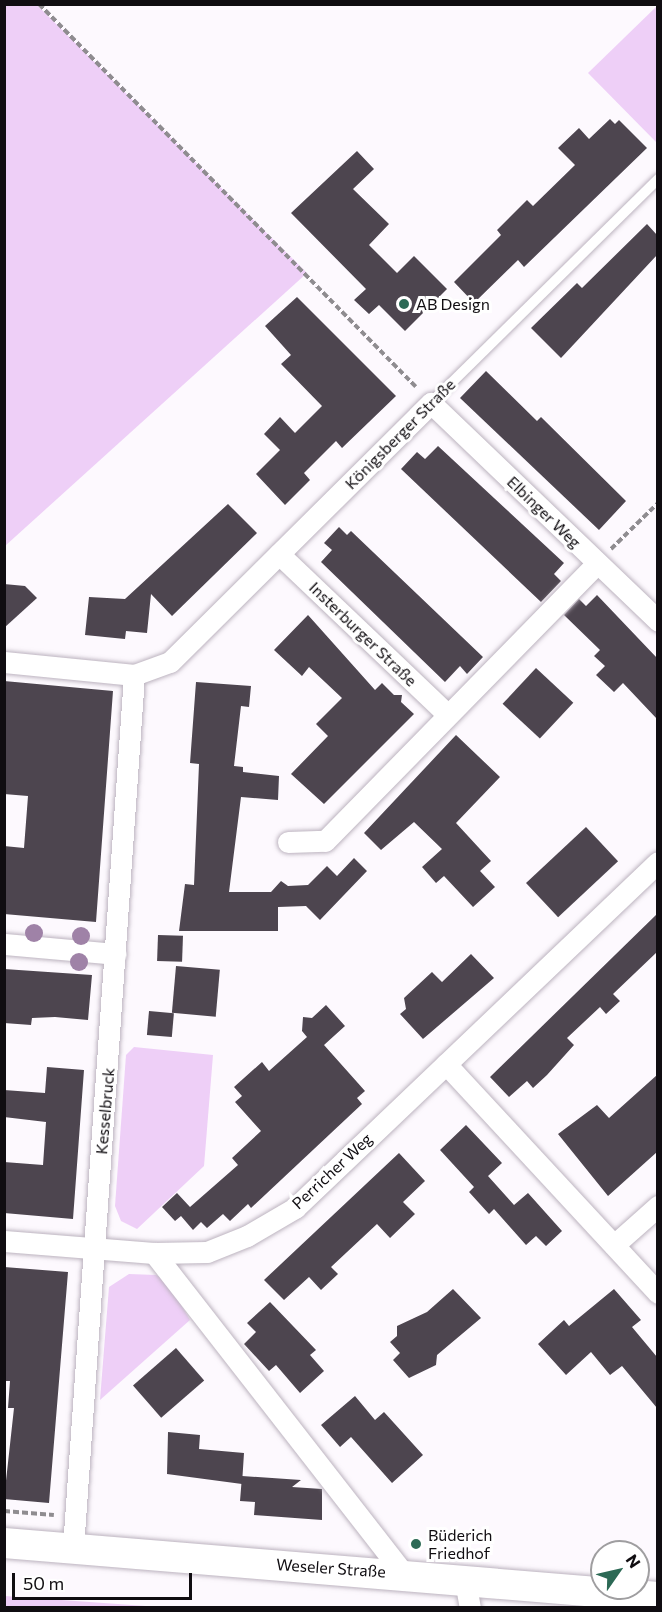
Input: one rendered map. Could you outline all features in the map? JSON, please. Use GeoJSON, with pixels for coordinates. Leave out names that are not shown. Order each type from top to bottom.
{"type":"FeatureCollection","features":[{"type":"Feature","properties":{"kind":"street","name":"Königsberger Straße"},"geometry":{"type":"LineString","coordinates":[[134,675],[170,662],[431,403]]}},
{"type":"Feature","properties":{"kind":"street","name":"Elbinger Weg"},"geometry":{"type":"LineString","coordinates":[[431,403],[657,621]]}},
{"type":"Feature","properties":{"kind":"street","name":"Insterburger Straße"},"geometry":{"type":"LineString","coordinates":[[279,554],[447,714]]}},
{"type":"Feature","properties":{"kind":"street"},"geometry":{"type":"LineString","coordinates":[[288,842],[325,841],[597,563]]}},
{"type":"Feature","properties":{"kind":"street"},"geometry":{"type":"LineString","coordinates":[[4,662],[134,675]]}},
{"type":"Feature","properties":{"kind":"street","name":"Kesselbruck"},"geometry":{"type":"LineString","coordinates":[[73,1548],[134,675]]}},
{"type":"Feature","properties":{"kind":"street","name":"Perricher Weg"},"geometry":{"type":"LineString","coordinates":[[4,1241],[154,1253],[207,1252],[247,1236],[295,1208],[657,861]]}},
{"type":"Feature","properties":{"kind":"street"},"geometry":{"type":"LineString","coordinates":[[4,944],[116,954]]}},
{"type":"Feature","properties":{"kind":"street"},"geometry":{"type":"LineString","coordinates":[[446,1064],[657,1293]]}},
{"type":"Feature","properties":{"kind":"street"},"geometry":{"type":"LineString","coordinates":[[615,1245],[657,1206]]}},
{"type":"Feature","properties":{"kind":"street"},"geometry":{"type":"LineString","coordinates":[[154,1253],[404,1574]]}},
{"type":"Feature","properties":{"kind":"street","name":"Weseler Straße"},"geometry":{"type":"LineString","coordinates":[[4,1543],[404,1574],[467,1594],[657,1597]]}},
{"type":"Feature","properties":{"kind":"lane","name":"Königsberger Straße"},"geometry":{"type":"LineString","coordinates":[[431,403],[657,179]]}},
{"type":"Feature","properties":{"kind":"path"},"geometry":{"type":"LineString","coordinates":[[39,4],[431,403]]}},
{"type":"Feature","properties":{"kind":"path"},"geometry":{"type":"LineString","coordinates":[[597,563],[657,503]]}},
{"type":"Feature","properties":{"kind":"shaded area"},"geometry":{"type":"Polygon","coordinates":[[[5,4],[37,5],[307,273],[5,546],[5,4]]]}},
{"type":"Feature","properties":{"kind":"shaded area"},"geometry":{"type":"Polygon","coordinates":[[[658,5],[658,143],[657,143],[588,73],[658,5]]]}},
{"type":"Feature","properties":{"kind":"shaded area"},"geometry":{"type":"Polygon","coordinates":[[[134,1047],[213,1055],[204,1166],[137,1229],[121,1221],[115,1206],[126,1055],[134,1047]]]}},
{"type":"Feature","properties":{"kind":"shaded area"},"geometry":{"type":"Polygon","coordinates":[[[129,1274],[156,1275],[167,1281],[190,1320],[100,1400],[109,1287],[129,1274]]]}},
{"type":"Feature","properties":{"kind":"shaded area"},"geometry":{"type":"Polygon","coordinates":[[[5,1596],[160,1607],[5,1607],[5,1596]]]}},
{"type":"Feature","properties":{"kind":"building"},"geometry":{"type":"Polygon","coordinates":[[[610,119],[615,124],[619,120],[647,148],[524,267],[518,260],[474,303],[454,282],[501,235],[497,230],[527,200],[533,206],[575,165],[558,148],[579,128],[589,139],[610,119]]]}},
{"type":"Feature","properties":{"kind":"building"},"geometry":{"type":"Polygon","coordinates":[[[357,151],[374,169],[353,189],[389,224],[369,245],[397,273],[414,256],[447,289],[405,331],[379,305],[369,314],[354,300],[366,289],[291,213],[357,151]]]}},
{"type":"Feature","properties":{"kind":"building"},"geometry":{"type":"Polygon","coordinates":[[[647,224],[657,235],[657,255],[561,358],[531,328],[577,283],[582,288],[647,224]]]}},
{"type":"Feature","properties":{"kind":"building"},"geometry":{"type":"Polygon","coordinates":[[[297,297],[396,396],[342,448],[336,441],[304,473],[310,480],[285,505],[256,474],[280,450],[264,434],[280,417],[295,433],[322,406],[281,364],[291,355],[265,326],[297,297]]]}},
{"type":"Feature","properties":{"kind":"building"},"geometry":{"type":"Polygon","coordinates":[[[486,371],[537,421],[541,417],[626,501],[599,530],[460,398],[486,371]]]}},
{"type":"Feature","properties":{"kind":"building"},"geometry":{"type":"Polygon","coordinates":[[[438,446],[564,563],[554,574],[561,581],[541,602],[401,469],[417,452],[425,459],[438,446]]]}},
{"type":"Feature","properties":{"kind":"building"},"geometry":{"type":"Polygon","coordinates":[[[228,504],[257,533],[172,616],[151,594],[147,633],[126,631],[125,639],[85,635],[89,597],[125,599],[228,504]]]}},
{"type":"Feature","properties":{"kind":"building"},"geometry":{"type":"Polygon","coordinates":[[[339,527],[347,535],[351,531],[483,657],[467,674],[460,666],[445,682],[321,562],[332,550],[324,543],[339,527]]]}},
{"type":"Feature","properties":{"kind":"building"},"geometry":{"type":"Polygon","coordinates":[[[4,584],[25,586],[37,598],[4,628],[4,584]]]}},
{"type":"Feature","properties":{"kind":"building"},"geometry":{"type":"Polygon","coordinates":[[[597,595],[657,658],[657,719],[623,683],[614,692],[596,675],[605,666],[594,656],[600,650],[564,615],[579,599],[586,606],[597,595]]]}},
{"type":"Feature","properties":{"kind":"building"},"geometry":{"type":"Polygon","coordinates":[[[308,615],[375,690],[382,683],[394,695],[402,695],[401,702],[414,714],[324,804],[291,774],[328,736],[316,724],[342,698],[309,667],[302,676],[274,650],[308,615]]]}},
{"type":"Feature","properties":{"kind":"building"},"geometry":{"type":"Polygon","coordinates":[[[536,668],[573,703],[540,739],[503,704],[536,668]]]}},
{"type":"Feature","properties":{"kind":"building"},"geometry":{"type":"Polygon","coordinates":[[[4,681],[113,691],[96,922],[4,914],[4,846],[24,848],[28,796],[4,794],[4,681]]]}},
{"type":"Feature","properties":{"kind":"building"},"geometry":{"type":"Polygon","coordinates":[[[196,682],[251,686],[249,707],[241,706],[234,766],[243,767],[243,772],[279,776],[278,800],[241,797],[229,892],[271,892],[281,881],[288,886],[308,885],[327,866],[337,876],[354,858],[367,871],[320,920],[306,906],[278,907],[278,931],[179,931],[185,884],[194,885],[199,764],[190,763],[196,682]]]}},
{"type":"Feature","properties":{"kind":"building"},"geometry":{"type":"Polygon","coordinates":[[[456,735],[500,777],[456,823],[491,861],[480,871],[495,887],[473,907],[444,876],[436,883],[422,867],[442,849],[414,822],[381,850],[364,833],[456,735]]]}},
{"type":"Feature","properties":{"kind":"building"},"geometry":{"type":"Polygon","coordinates":[[[586,827],[618,861],[558,917],[526,883],[586,827]]]}},
{"type":"Feature","properties":{"kind":"building"},"geometry":{"type":"Polygon","coordinates":[[[657,914],[657,952],[613,994],[620,1001],[606,1014],[600,1007],[567,1038],[574,1045],[533,1088],[527,1081],[509,1097],[490,1077],[657,914]]]}},
{"type":"Feature","properties":{"kind":"building"},"geometry":{"type":"Polygon","coordinates":[[[158,935],[183,936],[182,962],[157,961],[158,935]]]}},
{"type":"Feature","properties":{"kind":"building"},"geometry":{"type":"Polygon","coordinates":[[[471,954],[494,978],[423,1039],[400,1014],[406,1009],[404,998],[432,972],[442,982],[471,954]]]}},
{"type":"Feature","properties":{"kind":"building"},"geometry":{"type":"Polygon","coordinates":[[[176,966],[220,970],[216,1017],[172,1013],[176,966]]]}},
{"type":"Feature","properties":{"kind":"building"},"geometry":{"type":"Polygon","coordinates":[[[4,969],[92,975],[88,1020],[55,1017],[32,1018],[31,1025],[4,1023],[4,969]]]}},
{"type":"Feature","properties":{"kind":"building"},"geometry":{"type":"Polygon","coordinates":[[[326,1005],[345,1026],[324,1045],[365,1091],[357,1098],[362,1104],[251,1208],[248,1204],[230,1221],[223,1214],[207,1228],[201,1222],[193,1230],[181,1216],[175,1221],[162,1207],[177,1193],[190,1207],[238,1165],[232,1158],[261,1131],[235,1102],[242,1096],[234,1087],[262,1062],[269,1071],[307,1037],[302,1031],[303,1017],[312,1018],[326,1005]]]}},
{"type":"Feature","properties":{"kind":"building"},"geometry":{"type":"Polygon","coordinates":[[[149,1011],[174,1013],[172,1037],[147,1035],[149,1011]]]}},
{"type":"Feature","properties":{"kind":"building"},"geometry":{"type":"Polygon","coordinates":[[[47,1067],[84,1070],[73,1219],[4,1213],[4,1162],[43,1165],[46,1122],[4,1117],[4,1090],[45,1093],[47,1067]]]}},
{"type":"Feature","properties":{"kind":"building"},"geometry":{"type":"Polygon","coordinates":[[[657,1075],[657,1152],[608,1196],[558,1134],[597,1105],[609,1118],[657,1075]]]}},
{"type":"Feature","properties":{"kind":"building"},"geometry":{"type":"Polygon","coordinates":[[[466,1125],[502,1163],[488,1176],[514,1205],[528,1193],[562,1231],[546,1246],[536,1236],[526,1245],[494,1209],[489,1214],[469,1192],[474,1187],[440,1150],[466,1125]]]}},
{"type":"Feature","properties":{"kind":"building"},"geometry":{"type":"Polygon","coordinates":[[[399,1153],[425,1181],[403,1202],[415,1214],[390,1238],[377,1224],[331,1267],[338,1274],[321,1290],[309,1277],[284,1300],[264,1280],[399,1153]]]}},
{"type":"Feature","properties":{"kind":"building"},"geometry":{"type":"Polygon","coordinates":[[[4,1267],[68,1272],[49,1503],[4,1499],[14,1408],[8,1408],[10,1381],[4,1381],[4,1267]]]}},
{"type":"Feature","properties":{"kind":"building"},"geometry":{"type":"Polygon","coordinates":[[[453,1289],[481,1318],[437,1355],[436,1365],[409,1378],[393,1360],[400,1353],[390,1342],[397,1336],[397,1326],[427,1312],[453,1289]]]}},
{"type":"Feature","properties":{"kind":"building"},"geometry":{"type":"Polygon","coordinates":[[[614,1289],[641,1320],[632,1327],[657,1357],[657,1408],[622,1366],[610,1375],[591,1352],[566,1375],[538,1344],[564,1320],[569,1326],[614,1289]]]}},
{"type":"Feature","properties":{"kind":"building"},"geometry":{"type":"Polygon","coordinates":[[[270,1302],[316,1350],[310,1355],[324,1371],[300,1393],[276,1365],[269,1371],[244,1344],[256,1332],[247,1323],[270,1302]]]}},
{"type":"Feature","properties":{"kind":"building"},"geometry":{"type":"Polygon","coordinates":[[[176,1348],[204,1380],[161,1418],[133,1385],[176,1348]]]}},
{"type":"Feature","properties":{"kind":"building"},"geometry":{"type":"Polygon","coordinates":[[[355,1396],[375,1420],[384,1412],[423,1455],[392,1483],[351,1437],[340,1447],[321,1425],[355,1396]]]}},
{"type":"Feature","properties":{"kind":"building"},"geometry":{"type":"Polygon","coordinates":[[[168,1432],[200,1435],[199,1449],[244,1453],[242,1484],[167,1474],[168,1432]]]}},
{"type":"Feature","properties":{"kind":"building"},"geometry":{"type":"Polygon","coordinates":[[[242,1476],[301,1480],[292,1487],[322,1489],[322,1520],[254,1515],[255,1502],[240,1501],[242,1476]]]}},
{"type":"Feature","properties":{"kind":"place","name":"AB Design"},"geometry":{"type":"Point","coordinates":[404,304]}},
{"type":"Feature","properties":{"kind":"place","name":"Büderich Friedhof"},"geometry":{"type":"Point","coordinates":[416,1544]}}]}
